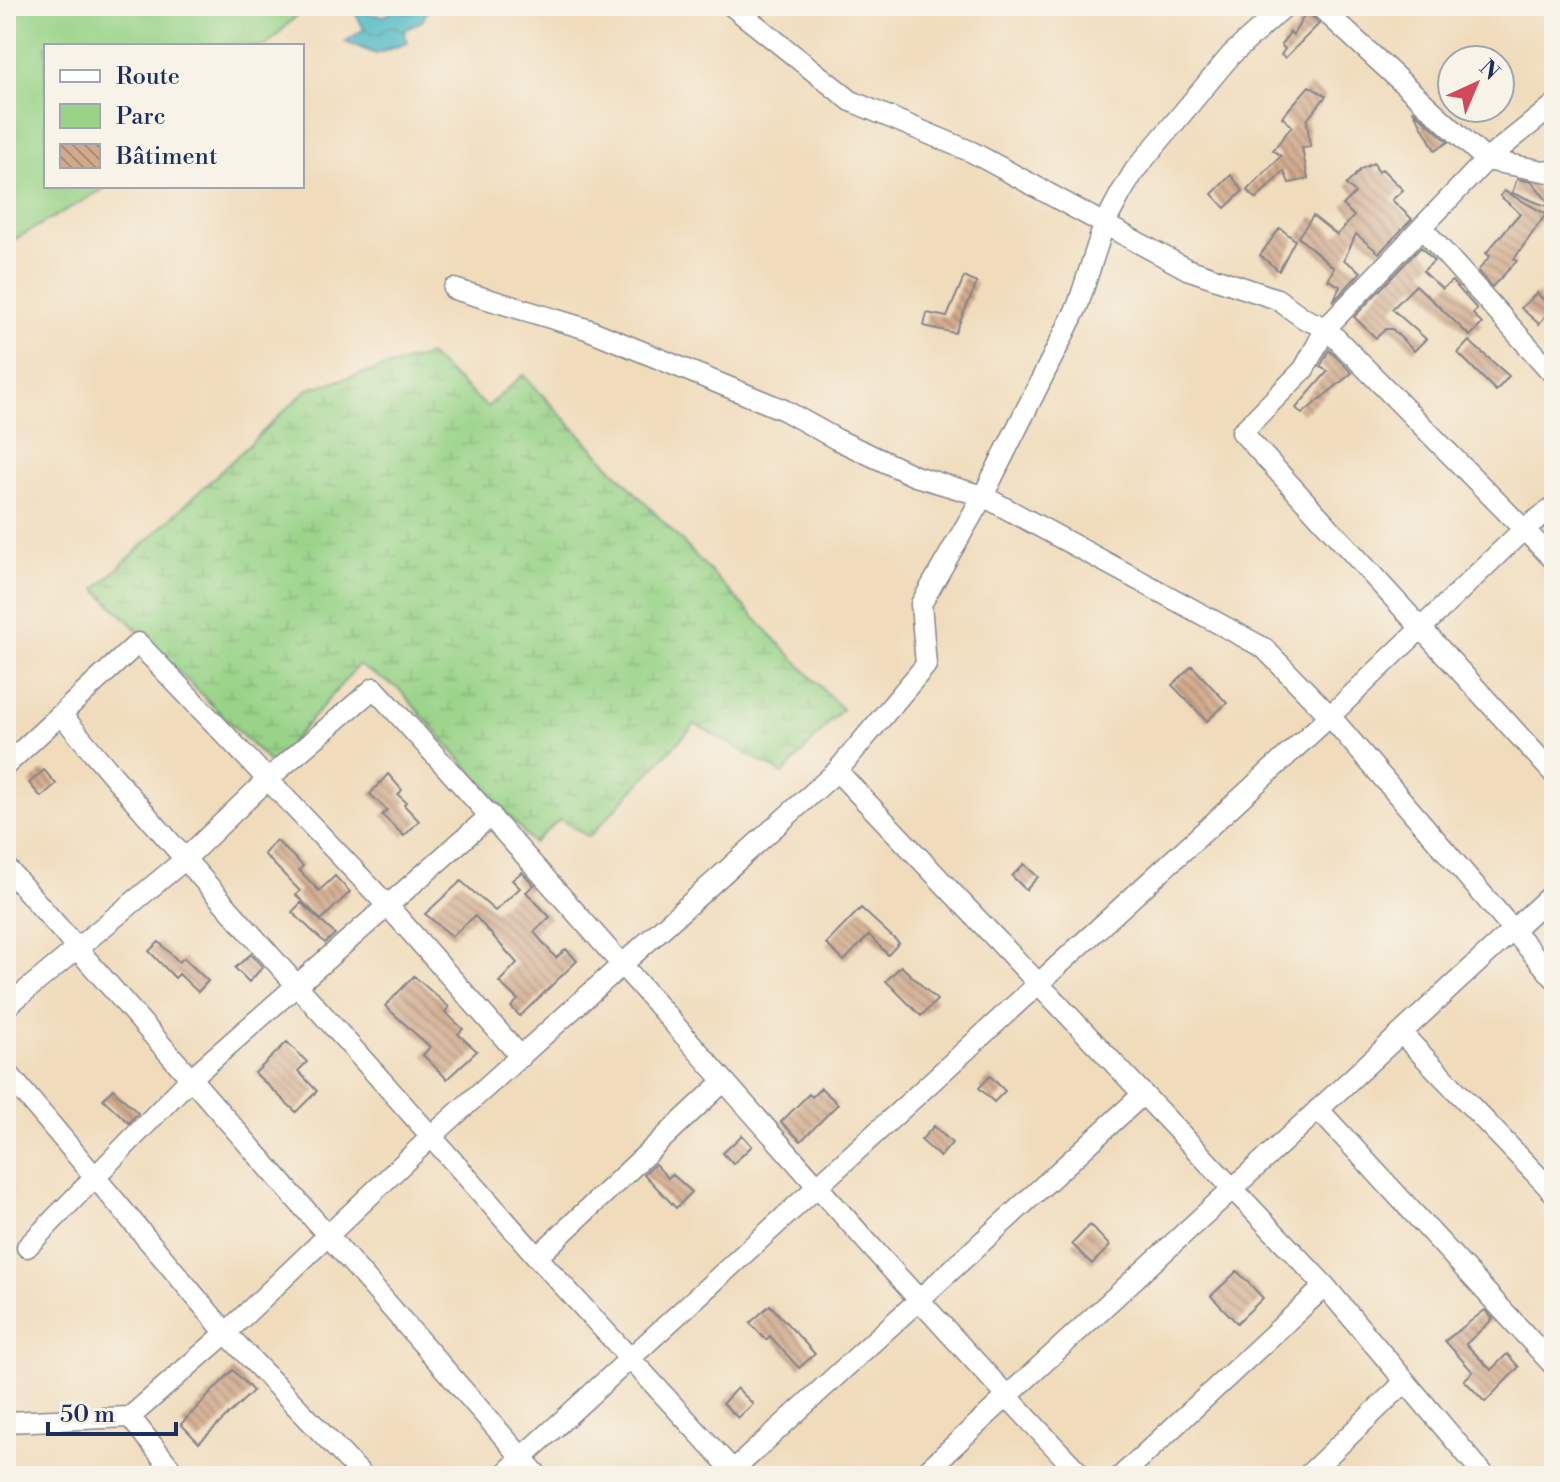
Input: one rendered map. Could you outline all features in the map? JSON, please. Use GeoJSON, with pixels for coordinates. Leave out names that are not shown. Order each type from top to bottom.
{"type":"FeatureCollection","features":[{"type":"Feature","properties":{"kind":"street"},"geometry":{"type":"LineString","coordinates":[[732,6],[851,101],[972,152],[1187,269],[1277,299],[1305,319],[1326,328],[1554,560]]}},
{"type":"Feature","properties":{"kind":"street"},"geometry":{"type":"LineString","coordinates":[[6,1422],[130,1417],[226,1333],[433,1135],[837,771],[926,665],[921,604],[983,496],[1078,305],[1104,225],[1135,170],[1231,55],[1285,6]]}},
{"type":"Feature","properties":{"kind":"street"},"geometry":{"type":"LineString","coordinates":[[1319,6],[1486,160],[1554,173]]}},
{"type":"Feature","properties":{"kind":"street"},"geometry":{"type":"LineString","coordinates":[[1554,105],[1486,160],[1326,328],[1304,369],[1242,432],[1554,774]]}},
{"type":"Feature","properties":{"kind":"street"},"geometry":{"type":"LineString","coordinates":[[1423,229],[1554,375]]}},
{"type":"Feature","properties":{"kind":"street"},"geometry":{"type":"LineString","coordinates":[[454,289],[587,329],[784,410],[915,476],[983,496],[1264,648],[1330,716],[1554,978]]}},
{"type":"Feature","properties":{"kind":"street"},"geometry":{"type":"LineString","coordinates":[[502,1476],[1330,716],[1525,528],[1554,507]]}},
{"type":"Feature","properties":{"kind":"street"},"geometry":{"type":"LineString","coordinates":[[6,765],[138,643],[387,905],[521,1057]]}},
{"type":"Feature","properties":{"kind":"street"},"geometry":{"type":"LineString","coordinates":[[6,1007],[183,861],[269,778],[374,688],[491,815],[723,1082],[1082,1476]]}},
{"type":"Feature","properties":{"kind":"street"},"geometry":{"type":"LineString","coordinates":[[61,714],[183,861],[433,1135],[537,1257],[733,1474],[1141,1096]]}},
{"type":"Feature","properties":{"kind":"street"},"geometry":{"type":"LineString","coordinates":[[837,771],[1230,1190],[1325,1286],[1485,1476]]}},
{"type":"Feature","properties":{"kind":"street"},"geometry":{"type":"LineString","coordinates":[[27,1247],[190,1079],[491,815]]}},
{"type":"Feature","properties":{"kind":"street"},"geometry":{"type":"LineString","coordinates":[[6,867],[330,1234],[538,1476]]}},
{"type":"Feature","properties":{"kind":"street"},"geometry":{"type":"LineString","coordinates":[[921,1476],[1318,1109],[1403,1035],[1554,892]]}},
{"type":"Feature","properties":{"kind":"street"},"geometry":{"type":"LineString","coordinates":[[1403,1035],[1554,1193]]}},
{"type":"Feature","properties":{"kind":"street"},"geometry":{"type":"LineString","coordinates":[[6,1071],[226,1333],[363,1476]]}},
{"type":"Feature","properties":{"kind":"street"},"geometry":{"type":"LineString","coordinates":[[537,1257],[723,1082]]}},
{"type":"Feature","properties":{"kind":"street"},"geometry":{"type":"LineString","coordinates":[[1318,1109],[1554,1366]]}},
{"type":"Feature","properties":{"kind":"street"},"geometry":{"type":"LineString","coordinates":[[1121,1476],[1325,1286]]}},
{"type":"Feature","properties":{"kind":"street"},"geometry":{"type":"LineString","coordinates":[[1307,1476],[1405,1382]]}},
{"type":"Feature","properties":{"kind":"street"},"geometry":{"type":"LineString","coordinates":[[130,1417],[177,1476]]}},
{"type":"Feature","properties":{"kind":"green space"},"geometry":{"type":"Polygon","coordinates":[[[6,6],[306,6],[268,44],[44,44],[44,188],[105,188],[6,244],[6,6]]]}},
{"type":"Feature","properties":{"kind":"green space"},"geometry":{"type":"Polygon","coordinates":[[[429,355],[487,407],[523,375],[842,709],[783,774],[695,724],[589,837],[560,819],[533,843],[399,689],[358,665],[272,765],[96,589],[308,389],[429,355]]]}},
{"type":"Feature","properties":{"kind":"water"},"geometry":{"type":"Polygon","coordinates":[[[404,6],[427,10],[423,20],[404,31],[408,43],[376,54],[345,42],[364,29],[354,11],[384,16],[404,6]]]}},
{"type":"Feature","properties":{"kind":"building"},"geometry":{"type":"Polygon","coordinates":[[[1307,11],[1319,24],[1285,58],[1281,55],[1285,49],[1281,45],[1290,32],[1293,35],[1307,11]]]}},
{"type":"Feature","properties":{"kind":"building"},"geometry":{"type":"Polygon","coordinates":[[[1309,86],[1326,96],[1307,120],[1310,147],[1302,148],[1308,179],[1289,183],[1284,171],[1256,199],[1247,190],[1281,156],[1273,150],[1292,126],[1282,117],[1309,86]]]}},
{"type":"Feature","properties":{"kind":"building"},"geometry":{"type":"Polygon","coordinates":[[[1413,110],[1448,142],[1435,150],[1413,110]]]}},
{"type":"Feature","properties":{"kind":"building"},"geometry":{"type":"Polygon","coordinates":[[[1374,163],[1378,172],[1382,169],[1403,190],[1392,200],[1412,219],[1379,253],[1356,234],[1344,260],[1361,272],[1333,302],[1340,286],[1328,280],[1334,268],[1298,237],[1313,216],[1337,235],[1354,216],[1343,205],[1355,193],[1346,185],[1361,169],[1374,163]]]}},
{"type":"Feature","properties":{"kind":"building"},"geometry":{"type":"Polygon","coordinates":[[[1231,175],[1243,191],[1225,208],[1212,194],[1231,175]]]}},
{"type":"Feature","properties":{"kind":"building"},"geometry":{"type":"Polygon","coordinates":[[[1517,179],[1532,182],[1554,209],[1512,193],[1517,179]]]}},
{"type":"Feature","properties":{"kind":"building"},"geometry":{"type":"Polygon","coordinates":[[[1504,191],[1546,214],[1514,259],[1517,261],[1492,287],[1478,271],[1490,256],[1486,253],[1520,213],[1500,196],[1504,191]]]}},
{"type":"Feature","properties":{"kind":"building"},"geometry":{"type":"Polygon","coordinates":[[[1280,228],[1295,240],[1279,271],[1260,255],[1280,228]]]}},
{"type":"Feature","properties":{"kind":"building"},"geometry":{"type":"Polygon","coordinates":[[[1421,247],[1434,261],[1423,271],[1442,289],[1452,281],[1477,309],[1473,314],[1482,324],[1470,336],[1416,285],[1392,309],[1426,339],[1414,351],[1392,329],[1386,329],[1376,338],[1354,317],[1421,247]]]}},
{"type":"Feature","properties":{"kind":"building"},"geometry":{"type":"Polygon","coordinates":[[[964,277],[977,283],[955,333],[924,326],[927,313],[947,317],[964,277]]]}},
{"type":"Feature","properties":{"kind":"building"},"geometry":{"type":"Polygon","coordinates":[[[1537,293],[1551,308],[1539,324],[1521,308],[1537,293]]]}},
{"type":"Feature","properties":{"kind":"building"},"geometry":{"type":"Polygon","coordinates":[[[1469,341],[1509,376],[1496,391],[1458,353],[1469,341]]]}},
{"type":"Feature","properties":{"kind":"building"},"geometry":{"type":"Polygon","coordinates":[[[1329,350],[1352,373],[1302,414],[1296,408],[1328,371],[1320,367],[1329,350]]]}},
{"type":"Feature","properties":{"kind":"building"},"geometry":{"type":"Polygon","coordinates":[[[1192,666],[1227,703],[1207,721],[1172,685],[1192,666]]]}},
{"type":"Feature","properties":{"kind":"building"},"geometry":{"type":"Polygon","coordinates":[[[44,770],[56,784],[41,797],[29,783],[44,770]]]}},
{"type":"Feature","properties":{"kind":"building"},"geometry":{"type":"Polygon","coordinates":[[[388,774],[402,790],[398,795],[406,802],[404,805],[419,821],[404,836],[382,815],[387,810],[370,794],[388,774]]]}},
{"type":"Feature","properties":{"kind":"building"},"geometry":{"type":"Polygon","coordinates":[[[276,840],[303,866],[299,870],[319,891],[335,876],[350,892],[321,920],[296,895],[300,891],[264,854],[276,840]]]}},
{"type":"Feature","properties":{"kind":"building"},"geometry":{"type":"Polygon","coordinates":[[[1024,864],[1038,877],[1026,890],[1012,876],[1024,864]]]}},
{"type":"Feature","properties":{"kind":"building"},"geometry":{"type":"Polygon","coordinates":[[[522,872],[534,885],[526,892],[550,917],[534,932],[556,958],[566,949],[577,961],[520,1016],[511,1007],[518,1000],[499,982],[517,963],[475,916],[452,936],[425,914],[461,881],[495,911],[520,888],[512,880],[522,872]]]}},
{"type":"Feature","properties":{"kind":"building"},"geometry":{"type":"Polygon","coordinates":[[[301,903],[335,934],[325,943],[292,912],[301,903]]]}},
{"type":"Feature","properties":{"kind":"building"},"geometry":{"type":"Polygon","coordinates":[[[861,908],[899,943],[888,955],[869,935],[844,961],[826,944],[861,908]]]}},
{"type":"Feature","properties":{"kind":"building"},"geometry":{"type":"Polygon","coordinates":[[[159,942],[179,962],[184,958],[208,981],[198,992],[179,974],[175,978],[149,951],[159,942]]]}},
{"type":"Feature","properties":{"kind":"building"},"geometry":{"type":"Polygon","coordinates":[[[251,954],[263,967],[249,982],[235,968],[251,954]]]}},
{"type":"Feature","properties":{"kind":"building"},"geometry":{"type":"Polygon","coordinates":[[[901,966],[937,1000],[921,1016],[886,981],[901,966]]]}},
{"type":"Feature","properties":{"kind":"building"},"geometry":{"type":"Polygon","coordinates":[[[414,976],[449,1007],[445,1012],[463,1029],[458,1034],[477,1051],[447,1079],[423,1055],[430,1047],[385,1006],[414,976]]]}},
{"type":"Feature","properties":{"kind":"building"},"geometry":{"type":"Polygon","coordinates":[[[287,1042],[307,1062],[298,1071],[317,1091],[296,1112],[255,1073],[287,1042]]]}},
{"type":"Feature","properties":{"kind":"building"},"geometry":{"type":"Polygon","coordinates":[[[990,1076],[1005,1091],[994,1102],[979,1088],[990,1076]]]}},
{"type":"Feature","properties":{"kind":"building"},"geometry":{"type":"Polygon","coordinates":[[[821,1088],[838,1104],[801,1141],[781,1122],[809,1094],[812,1097],[821,1088]]]}},
{"type":"Feature","properties":{"kind":"building"},"geometry":{"type":"Polygon","coordinates":[[[113,1089],[138,1113],[129,1123],[103,1099],[113,1089]]]}},
{"type":"Feature","properties":{"kind":"building"},"geometry":{"type":"Polygon","coordinates":[[[934,1126],[952,1143],[940,1157],[921,1140],[934,1126]]]}},
{"type":"Feature","properties":{"kind":"building"},"geometry":{"type":"Polygon","coordinates":[[[742,1135],[752,1146],[733,1164],[723,1153],[742,1135]]]}},
{"type":"Feature","properties":{"kind":"building"},"geometry":{"type":"Polygon","coordinates":[[[655,1164],[668,1178],[672,1174],[692,1192],[676,1208],[644,1174],[655,1164]]]}},
{"type":"Feature","properties":{"kind":"building"},"geometry":{"type":"Polygon","coordinates":[[[1090,1225],[1110,1246],[1092,1264],[1072,1244],[1090,1225]]]}},
{"type":"Feature","properties":{"kind":"building"},"geometry":{"type":"Polygon","coordinates":[[[1237,1271],[1263,1298],[1237,1323],[1211,1296],[1237,1271]]]}},
{"type":"Feature","properties":{"kind":"building"},"geometry":{"type":"Polygon","coordinates":[[[770,1305],[815,1354],[799,1368],[770,1336],[766,1340],[750,1323],[770,1305]]]}},
{"type":"Feature","properties":{"kind":"building"},"geometry":{"type":"Polygon","coordinates":[[[1485,1310],[1493,1319],[1466,1344],[1491,1370],[1507,1354],[1519,1367],[1485,1402],[1464,1380],[1473,1372],[1445,1341],[1485,1310]]]}},
{"type":"Feature","properties":{"kind":"building"},"geometry":{"type":"Polygon","coordinates":[[[233,1370],[253,1391],[199,1443],[181,1424],[233,1370]]]}},
{"type":"Feature","properties":{"kind":"building"},"geometry":{"type":"Polygon","coordinates":[[[737,1388],[753,1404],[738,1418],[723,1403],[737,1388]]]}}]}
